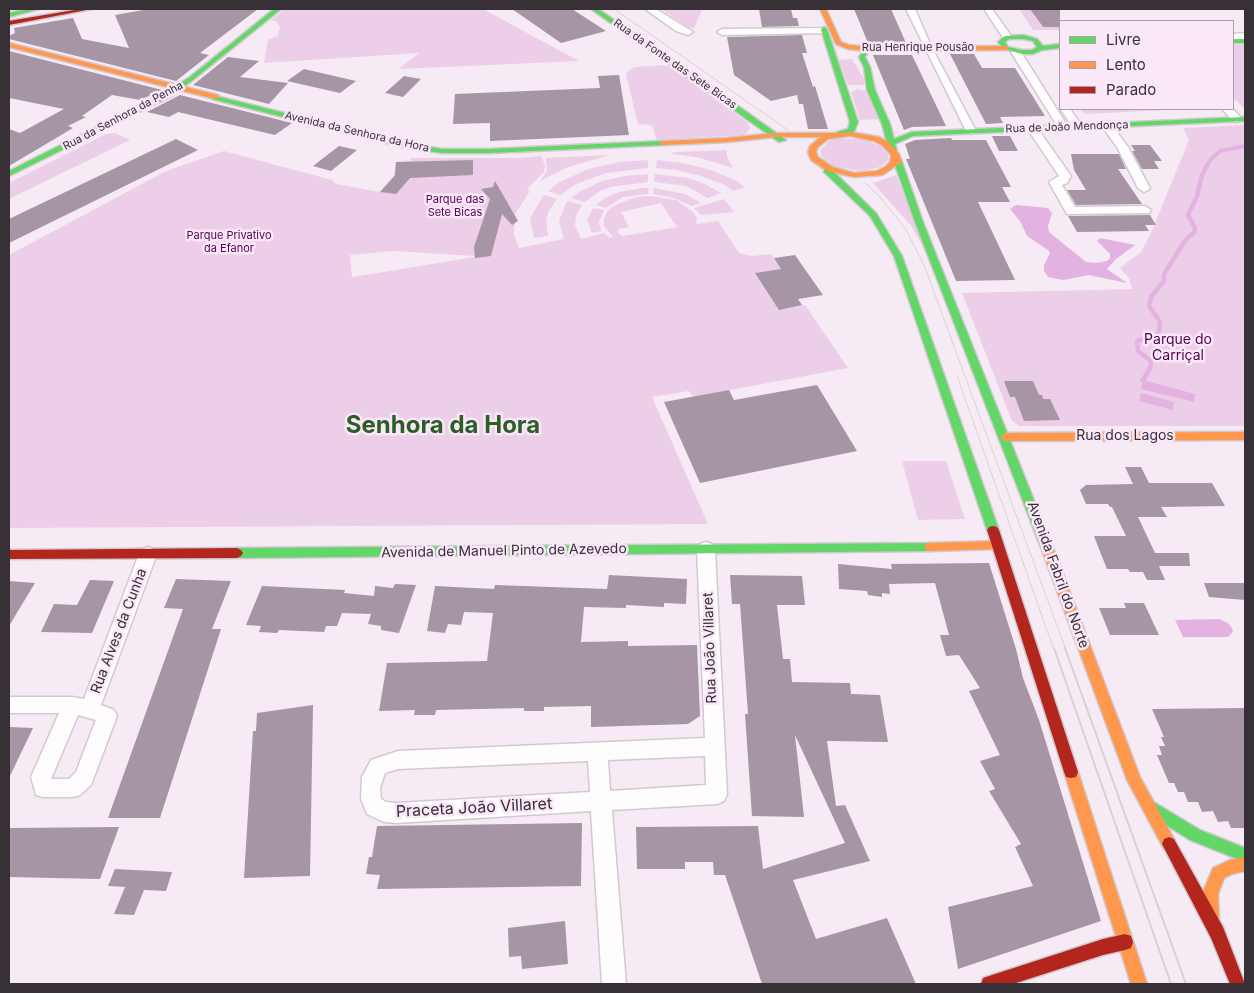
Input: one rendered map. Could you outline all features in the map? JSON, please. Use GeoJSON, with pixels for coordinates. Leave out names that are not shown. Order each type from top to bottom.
{"type":"FeatureCollection","features":[{"type":"Feature","properties":{"kind":"main road"},"geometry":{"type":"LineString","coordinates":[[9,13],[27,9]]}},
{"type":"Feature","properties":{"kind":"main road"},"geometry":{"type":"LineString","coordinates":[[9,13],[36,9]]}},
{"type":"Feature","properties":{"kind":"main road"},"geometry":{"type":"LineString","coordinates":[[9,23],[89,9]]}},
{"type":"Feature","properties":{"kind":"main road","name":"Rua da Senhora da Penha"},"geometry":{"type":"LineString","coordinates":[[9,174],[178,88],[278,9]]}},
{"type":"Feature","properties":{"kind":"main road","name":"Rua da Fonte das Sete Bicas"},"geometry":{"type":"LineString","coordinates":[[594,9],[817,161]]}},
{"type":"Feature","properties":{"kind":"main road"},"geometry":{"type":"LineString","coordinates":[[818,9],[854,124],[851,130],[818,141],[812,152],[817,161],[840,181],[873,215],[898,256],[927,335],[998,545],[1139,984]]}},
{"type":"Feature","properties":{"kind":"main road","name":"Rua Henrique Pousão"},"geometry":{"type":"LineString","coordinates":[[823,9],[838,43],[928,47]]}},
{"type":"Feature","properties":{"kind":"main road"},"geometry":{"type":"LineString","coordinates":[[834,9],[847,44],[859,68],[864,85]]}},
{"type":"Feature","properties":{"kind":"main road"},"geometry":{"type":"LineString","coordinates":[[1008,45],[1018,36],[1030,38],[1038,43],[1037,50]]}},
{"type":"Feature","properties":{"kind":"main road","name":"Rua Henrique Pousão"},"geometry":{"type":"LineString","coordinates":[[847,44],[868,49],[984,44],[1008,45]]}},
{"type":"Feature","properties":{"kind":"main road","name":"Avenida da Senhora da Hora"},"geometry":{"type":"LineString","coordinates":[[9,45],[405,145],[442,151],[490,151],[743,139],[788,143],[837,134],[863,135],[876,138],[893,150]]}},
{"type":"Feature","properties":{"kind":"main road"},"geometry":{"type":"LineString","coordinates":[[1008,45],[1037,50],[1058,46]]}},
{"type":"Feature","properties":{"kind":"main road"},"geometry":{"type":"LineString","coordinates":[[864,85],[867,67],[862,57],[868,49]]}},
{"type":"Feature","properties":{"kind":"main road"},"geometry":{"type":"LineString","coordinates":[[843,90],[864,85]]}},
{"type":"Feature","properties":{"kind":"main road","name":"Avenida Fabril do Norte"},"geometry":{"type":"LineString","coordinates":[[864,85],[886,124],[893,150],[1005,437],[1134,780],[1212,922],[1238,984]]}},
{"type":"Feature","properties":{"kind":"main road","name":"Rua de João Mendonça"},"geometry":{"type":"LineString","coordinates":[[817,161],[841,173],[867,175],[888,169],[894,164],[893,150],[912,134],[1241,119]]}},
{"type":"Feature","properties":{"kind":"main road"},"geometry":{"type":"LineString","coordinates":[[743,139],[756,132],[756,120]]}},
{"type":"Feature","properties":{"kind":"main road"},"geometry":{"type":"LineString","coordinates":[[886,124],[894,129],[912,134]]}},
{"type":"Feature","properties":{"kind":"main road","name":"Rua dos Lagos"},"geometry":{"type":"LineString","coordinates":[[1005,437],[1245,436]]}},
{"type":"Feature","properties":{"kind":"main road","name":"Avenida de Manuel Pinto de Azevedo"},"geometry":{"type":"LineString","coordinates":[[9,555],[973,547],[998,545]]}},
{"type":"Feature","properties":{"kind":"main road"},"geometry":{"type":"LineString","coordinates":[[1147,804],[1175,824],[1195,835],[1245,855]]}},
{"type":"Feature","properties":{"kind":"main road"},"geometry":{"type":"LineString","coordinates":[[1212,922],[1210,894],[1218,873],[1230,867],[1245,864]]}},
{"type":"Feature","properties":{"kind":"main road"},"geometry":{"type":"LineString","coordinates":[[989,984],[1125,942]]}},
{"type":"Feature","properties":{"kind":"street"},"geometry":{"type":"LineString","coordinates":[[650,9],[679,29],[688,32]]}},
{"type":"Feature","properties":{"kind":"street"},"geometry":{"type":"LineString","coordinates":[[910,9],[971,131]]}},
{"type":"Feature","properties":{"kind":"street"},"geometry":{"type":"LineString","coordinates":[[988,9],[1008,45],[1062,127]]}},
{"type":"Feature","properties":{"kind":"street"},"geometry":{"type":"LineString","coordinates":[[722,32],[824,31]]}},
{"type":"Feature","properties":{"kind":"street"},"geometry":{"type":"LineString","coordinates":[[1037,50],[1033,60],[1051,87]]}},
{"type":"Feature","properties":{"kind":"street"},"geometry":{"type":"LineString","coordinates":[[1066,110],[1077,126]]}},
{"type":"Feature","properties":{"kind":"street"},"geometry":{"type":"LineString","coordinates":[[1228,110],[1241,119]]}},
{"type":"Feature","properties":{"kind":"street"},"geometry":{"type":"LineString","coordinates":[[1106,125],[1122,147],[1144,188]]}},
{"type":"Feature","properties":{"kind":"street"},"geometry":{"type":"LineString","coordinates":[[1032,128],[1065,176],[1062,181],[1055,182],[1071,211],[1145,210]]}},
{"type":"Feature","properties":{"kind":"street","name":"Rua João Villaret"},"geometry":{"type":"LineString","coordinates":[[599,801],[717,794],[706,549]]}},
{"type":"Feature","properties":{"kind":"street","name":"Rua Alves da Cunha"},"geometry":{"type":"LineString","coordinates":[[9,705],[81,707],[148,554]]}},
{"type":"Feature","properties":{"kind":"street"},"geometry":{"type":"LineString","coordinates":[[614,984],[599,801],[597,752],[714,747]]}},
{"type":"Feature","properties":{"kind":"street","name":"Praceta João Villaret"},"geometry":{"type":"LineString","coordinates":[[597,752],[398,760],[378,766],[372,777],[370,788],[374,807],[384,812],[397,813],[599,801]]}},
{"type":"Feature","properties":{"kind":"green space"},"geometry":{"type":"Polygon","coordinates":[[[285,9],[483,9],[579,61],[399,69],[419,53],[264,63],[268,40],[278,36],[280,27],[276,21],[271,20],[285,9]]]}},
{"type":"Feature","properties":{"kind":"green space"},"geometry":{"type":"Polygon","coordinates":[[[661,9],[702,9],[694,29],[686,26],[661,9]]]}},
{"type":"Feature","properties":{"kind":"green space"},"geometry":{"type":"Polygon","coordinates":[[[1019,9],[1030,9],[1043,27],[1059,27],[1059,30],[1033,30],[1019,9]]]}},
{"type":"Feature","properties":{"kind":"green space"},"geometry":{"type":"Polygon","coordinates":[[[1234,45],[1245,45],[1245,109],[1234,99],[1234,45]]]}},
{"type":"Feature","properties":{"kind":"green space"},"geometry":{"type":"Polygon","coordinates":[[[852,59],[864,79],[864,85],[848,85],[839,60],[852,59]]]}},
{"type":"Feature","properties":{"kind":"green space"},"geometry":{"type":"Polygon","coordinates":[[[664,65],[672,68],[748,123],[750,128],[747,133],[744,135],[657,140],[652,125],[638,124],[626,75],[628,71],[635,67],[664,65]]]}},
{"type":"Feature","properties":{"kind":"green space"},"geometry":{"type":"Polygon","coordinates":[[[858,89],[866,91],[879,119],[860,120],[851,92],[858,89]]]}},
{"type":"Feature","properties":{"kind":"green space"},"geometry":{"type":"Polygon","coordinates":[[[1082,110],[1170,110],[1084,114],[1082,110]]]}},
{"type":"Feature","properties":{"kind":"green space","name":"Parque do Carriçal"},"geometry":{"type":"Polygon","coordinates":[[[1245,125],[1245,426],[1019,426],[1012,421],[962,293],[1132,289],[1129,278],[1120,268],[1141,252],[1151,233],[1189,140],[1183,128],[1245,125]]]}},
{"type":"Feature","properties":{"kind":"green space"},"geometry":{"type":"Polygon","coordinates":[[[115,133],[130,140],[9,199],[9,183],[106,134],[115,133]]]}},
{"type":"Feature","properties":{"kind":"green space"},"geometry":{"type":"Polygon","coordinates":[[[837,139],[864,139],[882,147],[888,155],[888,160],[881,167],[861,171],[834,166],[821,156],[820,150],[829,141],[837,139]]]}},
{"type":"Feature","properties":{"kind":"green space"},"geometry":{"type":"Polygon","coordinates":[[[727,150],[727,156],[733,168],[696,157],[672,154],[673,152],[727,150]]]}},
{"type":"Feature","properties":{"kind":"green space"},"geometry":{"type":"Polygon","coordinates":[[[224,151],[332,180],[336,184],[380,192],[394,177],[396,162],[411,161],[411,158],[518,158],[541,156],[545,165],[544,172],[527,189],[530,191],[515,214],[514,235],[519,248],[564,239],[559,221],[567,201],[582,205],[576,216],[575,225],[581,239],[604,233],[610,238],[613,237],[604,226],[604,218],[609,209],[620,203],[636,197],[650,196],[676,200],[693,212],[697,218],[696,224],[718,221],[739,253],[752,256],[771,254],[781,269],[756,273],[779,309],[805,305],[848,368],[693,397],[689,391],[652,397],[708,524],[9,528],[9,255],[166,171],[224,151]],[[661,203],[621,212],[629,227],[619,229],[617,232],[622,236],[677,227],[661,203]],[[394,251],[350,255],[352,277],[475,257],[474,256],[394,251]]]}},
{"type":"Feature","properties":{"kind":"green space"},"geometry":{"type":"Polygon","coordinates":[[[610,155],[568,167],[540,181],[547,171],[546,158],[610,155]]]}},
{"type":"Feature","properties":{"kind":"green space"},"geometry":{"type":"Polygon","coordinates":[[[648,160],[648,168],[606,173],[576,184],[561,195],[548,191],[560,182],[588,169],[620,162],[648,160]]]}},
{"type":"Feature","properties":{"kind":"green space"},"geometry":{"type":"Polygon","coordinates":[[[657,160],[708,169],[737,181],[745,187],[733,191],[725,185],[701,176],[677,170],[656,168],[657,160]]]}},
{"type":"Feature","properties":{"kind":"green space"},"geometry":{"type":"Polygon","coordinates":[[[648,174],[648,182],[611,187],[600,191],[585,202],[571,198],[602,181],[648,174]]]}},
{"type":"Feature","properties":{"kind":"green space"},"geometry":{"type":"Polygon","coordinates":[[[655,174],[688,178],[703,183],[721,193],[708,198],[686,186],[654,182],[655,174]]]}},
{"type":"Feature","properties":{"kind":"green space"},"geometry":{"type":"Polygon","coordinates":[[[896,175],[931,261],[912,227],[873,183],[896,175]]]}},
{"type":"Feature","properties":{"kind":"green space"},"geometry":{"type":"Polygon","coordinates":[[[649,188],[648,194],[623,197],[606,208],[596,205],[605,198],[619,192],[649,188]]]}},
{"type":"Feature","properties":{"kind":"green space"},"geometry":{"type":"Polygon","coordinates":[[[654,188],[685,194],[701,203],[692,206],[674,198],[653,194],[654,188]]]}},
{"type":"Feature","properties":{"kind":"green space"},"geometry":{"type":"Polygon","coordinates":[[[544,195],[557,199],[548,212],[546,220],[548,236],[534,238],[530,218],[544,195]]]}},
{"type":"Feature","properties":{"kind":"green space"},"geometry":{"type":"Polygon","coordinates":[[[724,199],[734,212],[701,215],[694,208],[724,199]]]}},
{"type":"Feature","properties":{"kind":"green space"},"geometry":{"type":"Polygon","coordinates":[[[593,208],[604,210],[599,222],[601,231],[592,233],[587,220],[593,208]]]}},
{"type":"Feature","properties":{"kind":"green space"},"geometry":{"type":"Polygon","coordinates":[[[902,461],[946,461],[965,519],[918,520],[902,461]]]}},
{"type":"Feature","properties":{"kind":"shaded area"},"geometry":{"type":"Polygon","coordinates":[[[1016,205],[1048,208],[1052,213],[1048,226],[1049,232],[1086,262],[1096,263],[1107,261],[1110,258],[1110,254],[1097,241],[1100,238],[1135,245],[1116,259],[1107,269],[1127,283],[1089,275],[1063,280],[1048,277],[1044,271],[1044,265],[1050,253],[1027,236],[1020,221],[1010,209],[1016,205]]]}},
{"type":"Feature","properties":{"kind":"shaded area"},"geometry":{"type":"Polygon","coordinates":[[[1143,380],[1195,394],[1194,402],[1141,389],[1143,380]]]}},
{"type":"Feature","properties":{"kind":"shaded area"},"geometry":{"type":"Polygon","coordinates":[[[1141,393],[1174,402],[1173,410],[1139,401],[1141,393]]]}},
{"type":"Feature","properties":{"kind":"shaded area"},"geometry":{"type":"Polygon","coordinates":[[[1219,619],[1228,623],[1232,628],[1233,632],[1228,637],[1183,637],[1175,620],[1219,619]]]}},
{"type":"Feature","properties":{"kind":"building"},"geometry":{"type":"Polygon","coordinates":[[[149,9],[258,9],[200,53],[209,55],[176,81],[9,39],[9,36],[15,33],[14,28],[73,18],[82,39],[129,48],[115,15],[149,9]]]}},
{"type":"Feature","properties":{"kind":"building"},"geometry":{"type":"Polygon","coordinates":[[[512,9],[572,9],[606,31],[561,43],[512,9]]]}},
{"type":"Feature","properties":{"kind":"building"},"geometry":{"type":"Polygon","coordinates":[[[759,9],[791,9],[793,18],[797,18],[799,26],[762,27],[759,9]]]}},
{"type":"Feature","properties":{"kind":"building"},"geometry":{"type":"Polygon","coordinates":[[[854,9],[891,9],[906,43],[868,43],[854,9]]]}},
{"type":"Feature","properties":{"kind":"building"},"geometry":{"type":"Polygon","coordinates":[[[1030,9],[1060,9],[1059,27],[1043,27],[1030,9]]]}},
{"type":"Feature","properties":{"kind":"building"},"geometry":{"type":"Polygon","coordinates":[[[802,35],[807,53],[802,53],[813,87],[815,86],[828,129],[808,129],[803,104],[799,104],[797,95],[771,101],[734,75],[727,37],[802,35]]]}},
{"type":"Feature","properties":{"kind":"building"},"geometry":{"type":"Polygon","coordinates":[[[9,51],[162,90],[140,100],[112,95],[82,116],[86,117],[68,126],[73,128],[9,166],[9,129],[20,133],[64,109],[9,98],[9,51]]]}},
{"type":"Feature","properties":{"kind":"building"},"geometry":{"type":"Polygon","coordinates":[[[950,54],[974,54],[982,68],[1015,68],[1045,116],[1000,117],[1003,123],[986,124],[950,54]]]}},
{"type":"Feature","properties":{"kind":"building"},"geometry":{"type":"Polygon","coordinates":[[[873,55],[912,55],[946,126],[912,127],[904,130],[873,55]]]}},
{"type":"Feature","properties":{"kind":"building"},"geometry":{"type":"Polygon","coordinates":[[[228,57],[259,61],[240,77],[288,83],[269,104],[193,85],[228,57]]]}},
{"type":"Feature","properties":{"kind":"building"},"geometry":{"type":"Polygon","coordinates":[[[304,69],[356,81],[340,93],[287,81],[304,69]]]}},
{"type":"Feature","properties":{"kind":"building"},"geometry":{"type":"Polygon","coordinates":[[[619,75],[629,135],[490,141],[490,123],[453,124],[455,94],[600,88],[598,76],[619,75]]]}},
{"type":"Feature","properties":{"kind":"building"},"geometry":{"type":"Polygon","coordinates":[[[404,76],[421,79],[403,97],[385,93],[404,76]]]}},
{"type":"Feature","properties":{"kind":"building"},"geometry":{"type":"Polygon","coordinates":[[[180,95],[292,123],[275,135],[178,112],[169,117],[147,112],[180,95]]]}},
{"type":"Feature","properties":{"kind":"building"},"geometry":{"type":"Polygon","coordinates":[[[992,136],[1010,136],[1018,151],[999,151],[992,136]]]}},
{"type":"Feature","properties":{"kind":"building"},"geometry":{"type":"Polygon","coordinates":[[[951,138],[952,140],[986,140],[1011,187],[1002,187],[1010,202],[978,202],[1015,280],[956,281],[906,159],[910,159],[905,144],[915,140],[951,138]]]}},
{"type":"Feature","properties":{"kind":"building"},"geometry":{"type":"Polygon","coordinates":[[[176,139],[198,150],[9,243],[9,219],[176,139]]]}},
{"type":"Feature","properties":{"kind":"building"},"geometry":{"type":"Polygon","coordinates":[[[1131,145],[1150,145],[1162,161],[1154,161],[1159,169],[1142,169],[1132,151],[1135,151],[1131,145]]]}},
{"type":"Feature","properties":{"kind":"building"},"geometry":{"type":"Polygon","coordinates":[[[339,146],[357,150],[331,171],[313,166],[339,146]]]}},
{"type":"Feature","properties":{"kind":"building"},"geometry":{"type":"Polygon","coordinates":[[[1071,154],[1119,154],[1126,169],[1118,169],[1142,204],[1076,205],[1067,190],[1086,190],[1074,170],[1071,154]]]}},
{"type":"Feature","properties":{"kind":"building"},"geometry":{"type":"Polygon","coordinates":[[[473,160],[473,175],[410,178],[396,194],[380,192],[395,175],[396,162],[473,160]]]}},
{"type":"Feature","properties":{"kind":"building"},"geometry":{"type":"Polygon","coordinates":[[[495,181],[518,221],[512,225],[502,214],[491,256],[475,258],[474,247],[490,199],[481,189],[493,187],[495,181]]]}},
{"type":"Feature","properties":{"kind":"building"},"geometry":{"type":"Polygon","coordinates":[[[1150,215],[1156,225],[1145,225],[1149,231],[1077,232],[1068,216],[1150,215]]]}},
{"type":"Feature","properties":{"kind":"building"},"geometry":{"type":"Polygon","coordinates":[[[795,255],[823,295],[798,299],[802,305],[779,310],[755,273],[781,269],[774,258],[795,255]]]}},
{"type":"Feature","properties":{"kind":"building"},"geometry":{"type":"Polygon","coordinates":[[[1004,381],[1033,381],[1039,395],[1042,395],[1043,399],[1050,399],[1060,420],[1024,421],[1015,397],[1010,397],[1004,381]]]}},
{"type":"Feature","properties":{"kind":"building"},"geometry":{"type":"Polygon","coordinates":[[[817,385],[857,451],[700,483],[664,402],[729,390],[734,400],[817,385]]]}},
{"type":"Feature","properties":{"kind":"building"},"geometry":{"type":"Polygon","coordinates":[[[1125,467],[1141,467],[1149,483],[1212,483],[1225,506],[1161,507],[1167,517],[1138,517],[1155,553],[1189,553],[1190,566],[1159,566],[1165,580],[1147,580],[1143,572],[1130,572],[1128,569],[1107,569],[1094,536],[1126,536],[1112,507],[1108,504],[1086,504],[1080,490],[1086,485],[1133,484],[1125,467]]]}},
{"type":"Feature","properties":{"kind":"building"},"geometry":{"type":"Polygon","coordinates":[[[989,563],[1016,649],[1023,678],[1039,720],[1101,921],[958,969],[948,907],[1033,886],[1015,847],[1021,844],[989,791],[995,789],[980,761],[1000,755],[969,691],[980,688],[959,655],[946,656],[940,635],[949,635],[935,583],[889,584],[890,594],[882,593],[882,597],[868,595],[867,591],[839,589],[838,564],[892,569],[891,564],[989,563]]]}},
{"type":"Feature","properties":{"kind":"building"},"geometry":{"type":"Polygon","coordinates":[[[609,575],[687,579],[686,604],[664,603],[664,607],[626,605],[626,608],[584,607],[581,642],[628,641],[628,646],[697,645],[700,716],[688,724],[591,727],[591,706],[544,707],[544,711],[524,711],[524,708],[436,710],[435,715],[414,715],[415,710],[379,711],[387,663],[487,661],[493,613],[464,612],[461,625],[448,624],[445,633],[427,631],[435,586],[494,589],[495,585],[607,589],[609,575]]]}},
{"type":"Feature","properties":{"kind":"building"},"geometry":{"type":"Polygon","coordinates":[[[730,575],[802,576],[805,605],[777,605],[783,659],[790,659],[792,682],[850,683],[851,694],[880,695],[888,742],[827,741],[836,806],[845,805],[870,861],[793,880],[816,939],[887,918],[916,984],[762,984],[725,875],[714,875],[713,862],[685,862],[685,869],[637,869],[636,827],[758,826],[763,869],[845,843],[795,735],[804,817],[752,816],[745,714],[748,714],[740,604],[732,604],[730,575]]]}},
{"type":"Feature","properties":{"kind":"building"},"geometry":{"type":"Polygon","coordinates":[[[176,579],[231,581],[212,629],[221,629],[160,818],[108,818],[183,609],[164,608],[176,579]]]}},
{"type":"Feature","properties":{"kind":"building"},"geometry":{"type":"Polygon","coordinates":[[[90,580],[114,581],[92,633],[41,632],[54,604],[77,605],[90,580]]]}},
{"type":"Feature","properties":{"kind":"building"},"geometry":{"type":"Polygon","coordinates":[[[9,581],[35,583],[9,626],[9,581]]]}},
{"type":"Feature","properties":{"kind":"building"},"geometry":{"type":"Polygon","coordinates":[[[1204,583],[1245,583],[1245,600],[1209,597],[1204,583]]]}},
{"type":"Feature","properties":{"kind":"building"},"geometry":{"type":"Polygon","coordinates":[[[395,584],[416,585],[399,633],[381,630],[381,626],[368,624],[371,614],[342,613],[337,626],[326,626],[324,632],[279,630],[277,633],[259,632],[261,626],[246,625],[262,586],[345,590],[344,593],[374,596],[375,586],[393,588],[395,584]]]}},
{"type":"Feature","properties":{"kind":"building"},"geometry":{"type":"Polygon","coordinates":[[[1124,603],[1144,603],[1159,635],[1110,635],[1099,608],[1126,608],[1124,603]]]}},
{"type":"Feature","properties":{"kind":"building"},"geometry":{"type":"Polygon","coordinates":[[[313,705],[310,876],[244,878],[253,731],[256,731],[257,713],[313,705]]]}},
{"type":"Feature","properties":{"kind":"building"},"geometry":{"type":"Polygon","coordinates":[[[1245,708],[1245,828],[1231,828],[1228,821],[1218,822],[1213,811],[1202,812],[1198,802],[1188,802],[1184,792],[1178,792],[1174,783],[1169,783],[1157,755],[1162,755],[1159,746],[1165,746],[1161,737],[1164,737],[1152,709],[1245,708]]]}},
{"type":"Feature","properties":{"kind":"building"},"geometry":{"type":"Polygon","coordinates":[[[9,727],[33,728],[9,778],[9,727]]]}},
{"type":"Feature","properties":{"kind":"building"},"geometry":{"type":"Polygon","coordinates":[[[582,823],[581,886],[377,889],[380,875],[366,874],[369,857],[372,857],[377,826],[582,823]]]}},
{"type":"Feature","properties":{"kind":"building"},"geometry":{"type":"Polygon","coordinates":[[[119,827],[100,879],[9,877],[9,828],[119,827]]]}},
{"type":"Feature","properties":{"kind":"building"},"geometry":{"type":"Polygon","coordinates":[[[115,869],[172,872],[166,891],[144,890],[134,915],[114,914],[125,887],[108,886],[115,869]]]}},
{"type":"Feature","properties":{"kind":"building"},"geometry":{"type":"Polygon","coordinates":[[[565,921],[568,964],[522,969],[521,956],[509,957],[508,928],[565,921]]]}},
{"type":"Feature","properties":{"kind":"waterway"},"geometry":{"type":"LineString","coordinates":[[1206,167],[1211,159],[1220,151],[1245,146]]}},
{"type":"Feature","properties":{"kind":"waterway"},"geometry":{"type":"LineString","coordinates":[[1144,378],[1143,380],[1150,368],[1151,361],[1138,351],[1137,341],[1159,334],[1160,322],[1149,306],[1151,297],[1164,281],[1164,274],[1181,247],[1188,237],[1194,233],[1195,228],[1188,215],[1197,196],[1202,175],[1207,166]]}},
{"type":"Feature","properties":{"kind":"tram line"},"geometry":{"type":"LineString","coordinates":[[614,9],[788,130]]}},
{"type":"Feature","properties":{"kind":"tram line"},"geometry":{"type":"LineString","coordinates":[[864,182],[880,197],[905,228],[924,265],[1066,650]]}},
{"type":"Feature","properties":{"kind":"tram line"},"geometry":{"type":"LineString","coordinates":[[957,376],[1054,650]]}},
{"type":"Feature","properties":{"kind":"tram line"},"geometry":{"type":"LineString","coordinates":[[1054,648],[1171,984]]}},
{"type":"Feature","properties":{"kind":"tram line"},"geometry":{"type":"LineString","coordinates":[[1065,648],[1186,984]]}},
{"type":"Feature","properties":{"kind":"traffic: fast"},"geometry":{"type":"LineString","coordinates":[[9,15],[36,9]]}},
{"type":"Feature","properties":{"kind":"traffic: fast"},"geometry":{"type":"LineString","coordinates":[[9,174],[169,94],[192,78],[278,9]]}},
{"type":"Feature","properties":{"kind":"traffic: fast"},"geometry":{"type":"LineString","coordinates":[[594,9],[673,62],[782,140]]}},
{"type":"Feature","properties":{"kind":"traffic: fast"},"geometry":{"type":"LineString","coordinates":[[824,29],[854,122],[851,130],[840,134]]}},
{"type":"Feature","properties":{"kind":"traffic: fast"},"geometry":{"type":"LineString","coordinates":[[1007,37],[1024,37],[1035,40],[1040,45],[1040,48],[1033,52],[1022,52],[1006,48],[1001,42],[1007,37]]}},
{"type":"Feature","properties":{"kind":"traffic: fast"},"geometry":{"type":"LineString","coordinates":[[1234,41],[1245,41]]}},
{"type":"Feature","properties":{"kind":"traffic: fast"},"geometry":{"type":"LineString","coordinates":[[1040,48],[1059,46]]}},
{"type":"Feature","properties":{"kind":"traffic: fast"},"geometry":{"type":"LineString","coordinates":[[867,49],[862,57],[867,67],[871,90],[886,124],[893,150]]}},
{"type":"Feature","properties":{"kind":"traffic: fast"},"geometry":{"type":"LineString","coordinates":[[215,97],[405,145],[442,151],[490,151],[663,143]]}},
{"type":"Feature","properties":{"kind":"traffic: fast"},"geometry":{"type":"LineString","coordinates":[[891,143],[912,134],[1245,119]]}},
{"type":"Feature","properties":{"kind":"traffic: fast"},"geometry":{"type":"LineString","coordinates":[[898,162],[919,222],[1049,553]]}},
{"type":"Feature","properties":{"kind":"traffic: fast"},"geometry":{"type":"LineString","coordinates":[[827,170],[873,215],[898,256],[993,530]]}},
{"type":"Feature","properties":{"kind":"traffic: fast"},"geometry":{"type":"LineString","coordinates":[[237,553],[930,547]]}},
{"type":"Feature","properties":{"kind":"traffic: fast"},"geometry":{"type":"LineString","coordinates":[[1152,808],[1195,835],[1245,855]]}},
{"type":"Feature","properties":{"kind":"traffic: slow"},"geometry":{"type":"LineString","coordinates":[[823,9],[838,43],[848,47],[869,49],[1006,48]]}},
{"type":"Feature","properties":{"kind":"traffic: slow"},"geometry":{"type":"LineString","coordinates":[[9,45],[215,97]]}},
{"type":"Feature","properties":{"kind":"traffic: slow"},"geometry":{"type":"LineString","coordinates":[[896,157],[894,163],[888,169],[879,173],[854,175],[830,169],[814,158],[812,152],[814,146],[826,137],[850,134],[876,139],[886,144],[895,154],[898,162]]}},
{"type":"Feature","properties":{"kind":"traffic: slow"},"geometry":{"type":"LineString","coordinates":[[663,143],[727,140],[776,135],[834,135]]}},
{"type":"Feature","properties":{"kind":"traffic: slow"},"geometry":{"type":"LineString","coordinates":[[1005,437],[1245,436]]}},
{"type":"Feature","properties":{"kind":"traffic: slow"},"geometry":{"type":"LineString","coordinates":[[930,547],[998,545]]}},
{"type":"Feature","properties":{"kind":"traffic: slow"},"geometry":{"type":"LineString","coordinates":[[1049,553],[1134,780],[1169,844]]}},
{"type":"Feature","properties":{"kind":"traffic: slow"},"geometry":{"type":"LineString","coordinates":[[1071,772],[1139,984]]}},
{"type":"Feature","properties":{"kind":"traffic: slow"},"geometry":{"type":"LineString","coordinates":[[1211,918],[1210,894],[1218,873],[1230,867],[1245,864]]}},
{"type":"Feature","properties":{"kind":"traffic: jam"},"geometry":{"type":"LineString","coordinates":[[9,23],[89,9]]}},
{"type":"Feature","properties":{"kind":"traffic: jam"},"geometry":{"type":"LineString","coordinates":[[993,530],[1071,772]]}},
{"type":"Feature","properties":{"kind":"traffic: jam"},"geometry":{"type":"LineString","coordinates":[[9,555],[237,553]]}},
{"type":"Feature","properties":{"kind":"traffic: jam"},"geometry":{"type":"LineString","coordinates":[[1169,844],[1217,933],[1238,984]]}},
{"type":"Feature","properties":{"kind":"traffic: jam"},"geometry":{"type":"LineString","coordinates":[[989,984],[1103,947],[1125,942]]}},
{"type":"Feature","properties":{"kind":"district","name":"Senhora da Hora"},"geometry":{"type":"Point","coordinates":[443,426]}},
{"type":"Feature","properties":{"kind":"park label","name":"Parque das Sete Bicas"},"geometry":{"type":"Point","coordinates":[455,206]}},
{"type":"Feature","properties":{"kind":"park label","name":"Parque Privativo da Efanor"},"geometry":{"type":"Point","coordinates":[229,242]}}]}
